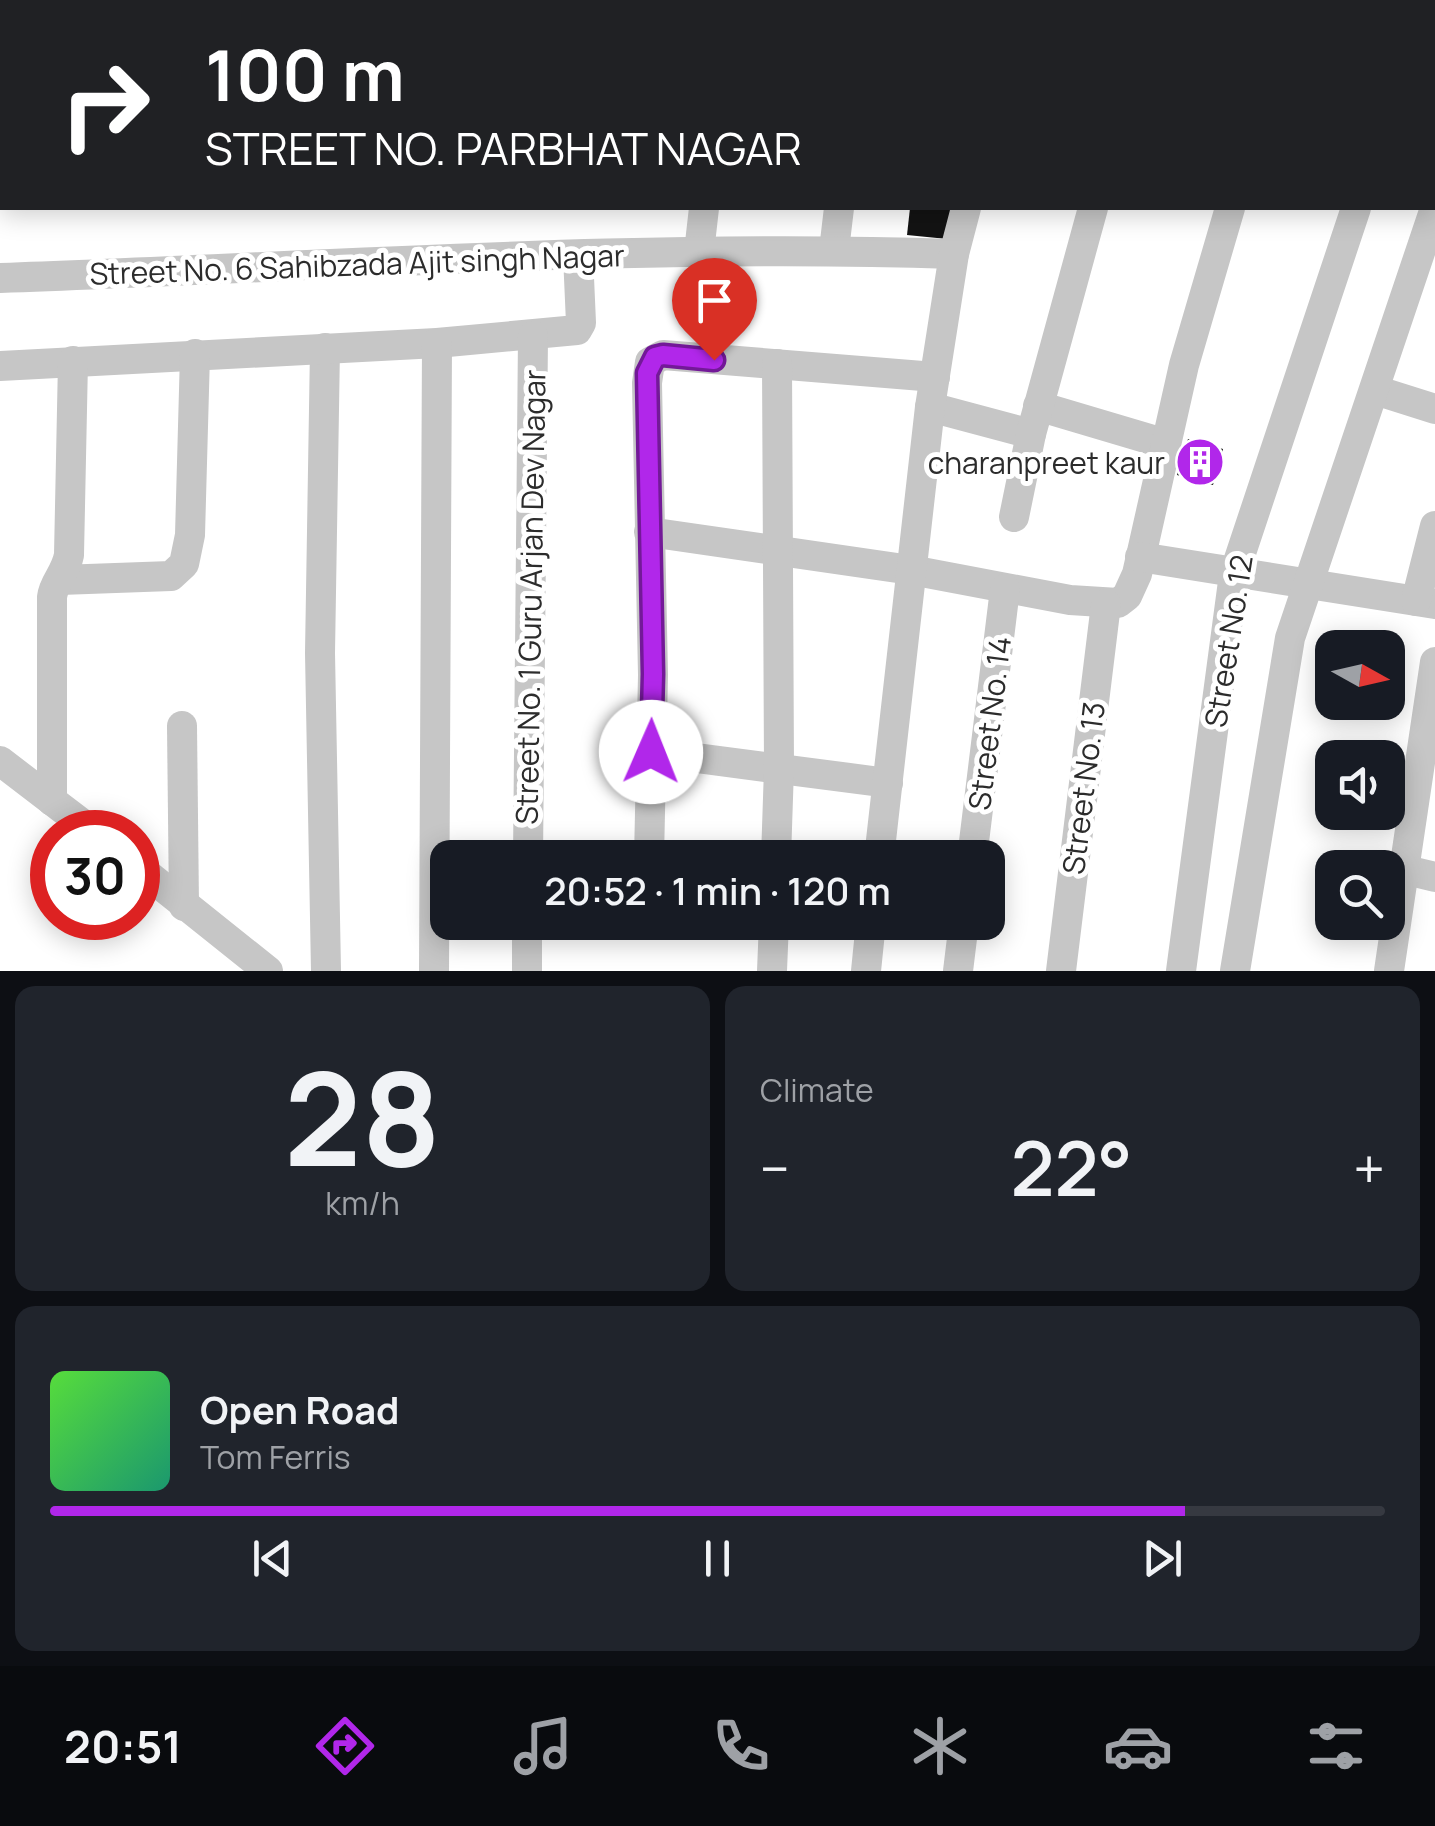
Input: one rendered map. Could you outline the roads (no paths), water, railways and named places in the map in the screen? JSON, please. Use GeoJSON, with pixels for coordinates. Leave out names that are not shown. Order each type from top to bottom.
{"type":"FeatureCollection","features":[{"type":"Feature","properties":{"kind":"street"},"geometry":{"type":"LineString","coordinates":[[699,252],[704,210]]}},
{"type":"Feature","properties":{"kind":"street"},"geometry":{"type":"LineString","coordinates":[[834,250],[839,210]]}},
{"type":"Feature","properties":{"kind":"street"},"geometry":{"type":"LineString","coordinates":[[881,840],[932,392],[954,254],[965,210]]}},
{"type":"Feature","properties":{"kind":"street"},"geometry":{"type":"LineString","coordinates":[[1014,517],[1035,420],[1092,210]]}},
{"type":"Feature","properties":{"kind":"street"},"geometry":{"type":"LineString","coordinates":[[649,532],[1118,603],[1127,596],[1137,574],[1184,365],[1229,210]]}},
{"type":"Feature","properties":{"kind":"street","name":"Street No. 12"},"geometry":{"type":"LineString","coordinates":[[1181,971],[1234,574],[1355,210]]}},
{"type":"Feature","properties":{"kind":"street"},"geometry":{"type":"LineString","coordinates":[[1235,971],[1290,638],[1434,210]]}},
{"type":"Feature","properties":{"kind":"street","name":"Street No. 6 Sahibzada Ajit singh Nagar"},"geometry":{"type":"LineString","coordinates":[[0,278],[578,255],[834,250],[954,254]]}},
{"type":"Feature","properties":{"kind":"street"},"geometry":{"type":"LineString","coordinates":[[0,366],[437,343],[580,328],[578,255]]}},
{"type":"Feature","properties":{"kind":"street","name":"Street No. 1 Guru Arjan Dev Nagar"},"geometry":{"type":"LineString","coordinates":[[528,840],[532,336]]}},
{"type":"Feature","properties":{"kind":"street"},"geometry":{"type":"LineString","coordinates":[[434,971],[437,343]]}},
{"type":"Feature","properties":{"kind":"street"},"geometry":{"type":"LineString","coordinates":[[325,348],[320,653],[326,971]]}},
{"type":"Feature","properties":{"kind":"street"},"geometry":{"type":"LineString","coordinates":[[60,580],[171,576],[184,564],[190,534],[195,354]]}},
{"type":"Feature","properties":{"kind":"street"},"geometry":{"type":"LineString","coordinates":[[649,840],[653,674],[647,382],[650,362],[663,355],[777,364],[932,392],[1035,420],[1166,444]]}},
{"type":"Feature","properties":{"kind":"street"},"geometry":{"type":"LineString","coordinates":[[52,801],[52,597],[55,584],[65,573],[70,538],[74,361]]}},
{"type":"Feature","properties":{"kind":"street"},"geometry":{"type":"LineString","coordinates":[[777,364],[777,840]]}},
{"type":"Feature","properties":{"kind":"street"},"geometry":{"type":"LineString","coordinates":[[1375,390],[1435,409]]}},
{"type":"Feature","properties":{"kind":"street"},"geometry":{"type":"LineString","coordinates":[[1140,557],[1425,602],[1435,526]]}},
{"type":"Feature","properties":{"kind":"street","name":"Street No. 14"},"geometry":{"type":"LineString","coordinates":[[974,840],[1006,588]]}},
{"type":"Feature","properties":{"kind":"street","name":"Street No. 13"},"geometry":{"type":"LineString","coordinates":[[1061,971],[1106,604]]}},
{"type":"Feature","properties":{"kind":"street"},"geometry":{"type":"LineString","coordinates":[[1405,850],[1435,662]]}},
{"type":"Feature","properties":{"kind":"street"},"geometry":{"type":"LineString","coordinates":[[182,726],[184,906]]}},
{"type":"Feature","properties":{"kind":"street"},"geometry":{"type":"LineString","coordinates":[[651,752],[888,783]]}},
{"type":"Feature","properties":{"kind":"street"},"geometry":{"type":"LineString","coordinates":[[0,762],[64,810]]}},
{"type":"Feature","properties":{"kind":"street"},"geometry":{"type":"LineString","coordinates":[[1405,870],[1435,877]]}},
{"type":"Feature","properties":{"kind":"street"},"geometry":{"type":"LineString","coordinates":[[160,886],[268,971]]}},
{"type":"Feature","properties":{"kind":"street"},"geometry":{"type":"LineString","coordinates":[[527,940],[527,971]]}},
{"type":"Feature","properties":{"kind":"street"},"geometry":{"type":"LineString","coordinates":[[772,971],[773,940]]}},
{"type":"Feature","properties":{"kind":"street"},"geometry":{"type":"LineString","coordinates":[[866,971],[869,940]]}},
{"type":"Feature","properties":{"kind":"street"},"geometry":{"type":"LineString","coordinates":[[958,971],[962,940]]}},
{"type":"Feature","properties":{"kind":"street"},"geometry":{"type":"LineString","coordinates":[[1389,971],[1393,940]]}},
{"type":"Feature","properties":{"kind":"place","name":"charanpreet kaur"},"geometry":{"type":"Point","coordinates":[1200,462]}}]}
